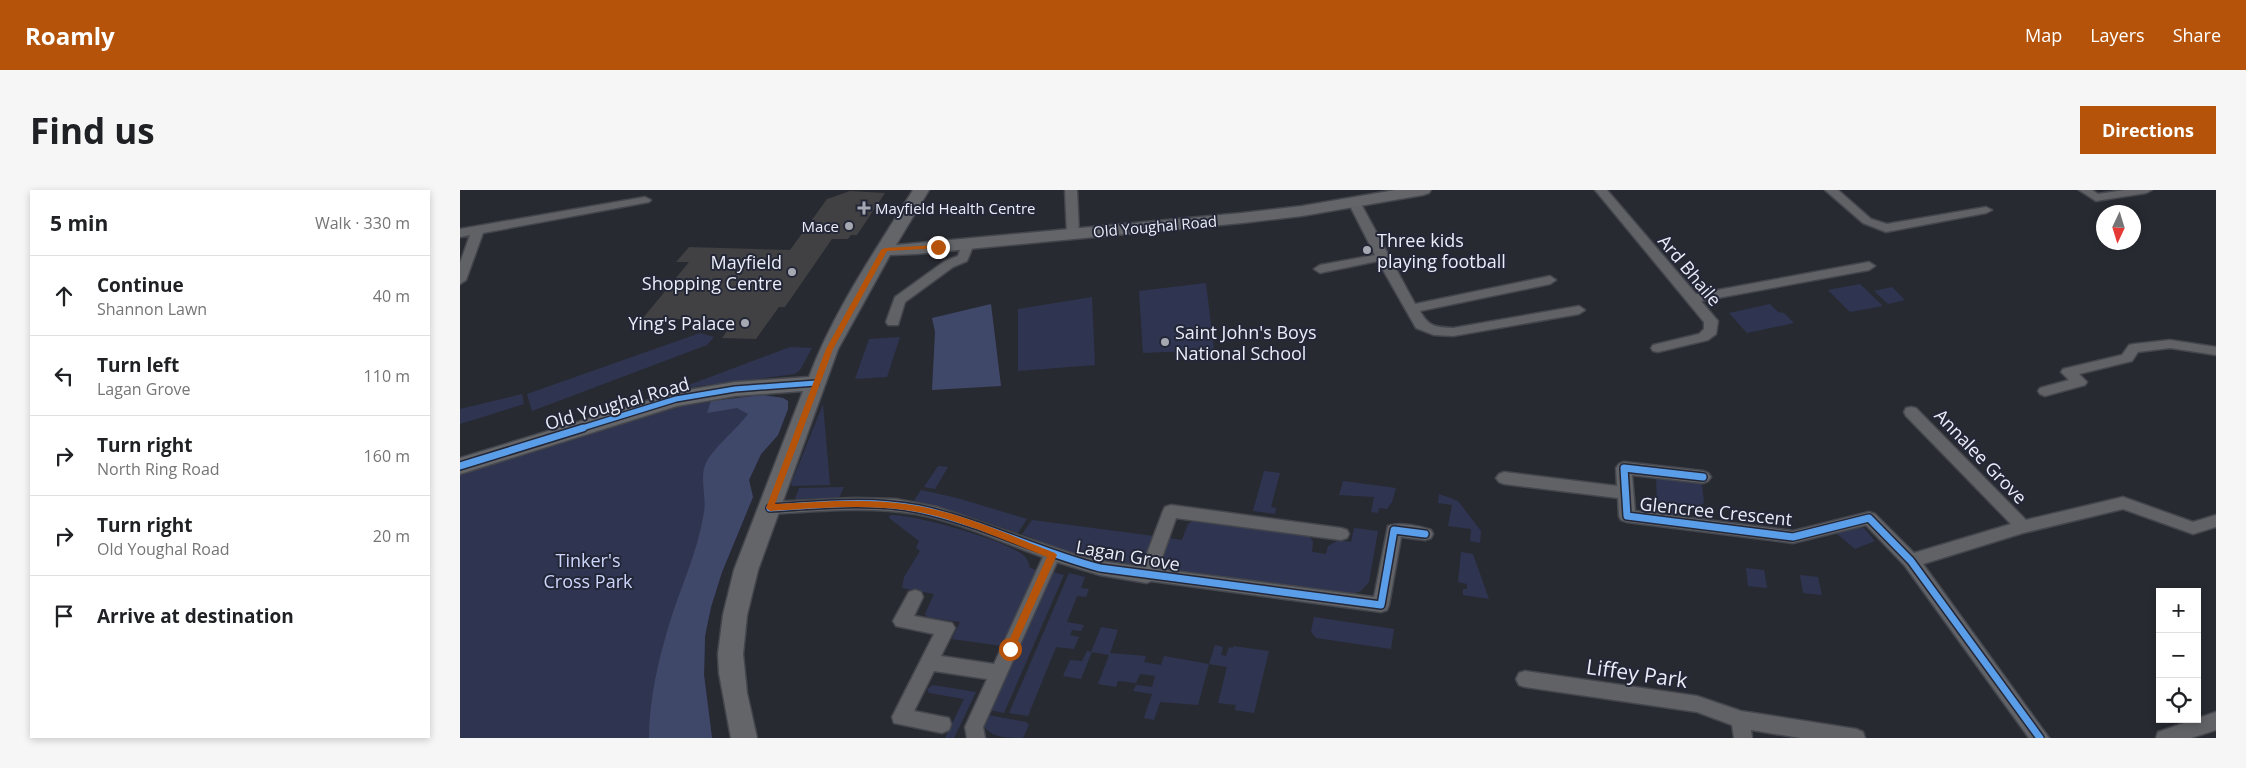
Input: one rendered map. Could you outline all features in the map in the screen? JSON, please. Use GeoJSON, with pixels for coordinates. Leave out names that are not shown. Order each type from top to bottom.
{"type":"FeatureCollection","features":[{"type":"Feature","properties":{"kind":"main road"},"geometry":{"type":"LineString","coordinates":[[744,738],[732,688],[730,632],[736,602],[816,383],[839,330],[921,190]]}},
{"type":"Feature","properties":{"kind":"main road","name":"Old Youghal Road"},"geometry":{"type":"LineString","coordinates":[[885,250],[916,249],[1242,218],[1423,190]]}},
{"type":"Feature","properties":{"kind":"main road","name":"Old Youghal Road"},"geometry":{"type":"LineString","coordinates":[[460,466],[676,399],[734,389],[816,383]]}},
{"type":"Feature","properties":{"kind":"street"},"geometry":{"type":"LineString","coordinates":[[1071,190],[1073,234]]}},
{"type":"Feature","properties":{"kind":"street","name":"Ard Bhaile"},"geometry":{"type":"LineString","coordinates":[[1601,190],[1710,321],[1711,331],[1703,337],[1658,348]]}},
{"type":"Feature","properties":{"kind":"street"},"geometry":{"type":"LineString","coordinates":[[1831,190],[1867,221],[1886,228],[1986,210]]}},
{"type":"Feature","properties":{"kind":"street"},"geometry":{"type":"LineString","coordinates":[[2085,190],[2096,198],[2128,191],[2146,190]]}},
{"type":"Feature","properties":{"kind":"street"},"geometry":{"type":"LineString","coordinates":[[460,233],[645,200]]}},
{"type":"Feature","properties":{"kind":"street"},"geometry":{"type":"LineString","coordinates":[[1354,202],[1382,257],[1421,325],[1434,331],[1453,332],[1579,310]]}},
{"type":"Feature","properties":{"kind":"street"},"geometry":{"type":"LineString","coordinates":[[460,280],[478,230]]}},
{"type":"Feature","properties":{"kind":"street"},"geometry":{"type":"LineString","coordinates":[[893,322],[899,300],[949,264],[963,258],[968,244]]}},
{"type":"Feature","properties":{"kind":"street"},"geometry":{"type":"LineString","coordinates":[[1320,269],[1382,257]]}},
{"type":"Feature","properties":{"kind":"street"},"geometry":{"type":"LineString","coordinates":[[1692,299],[1869,266]]}},
{"type":"Feature","properties":{"kind":"street"},"geometry":{"type":"LineString","coordinates":[[1412,309],[1550,280]]}},
{"type":"Feature","properties":{"kind":"street"},"geometry":{"type":"LineString","coordinates":[[2044,391],[2080,382],[2068,372],[2127,358],[2134,348],[2170,344],[2216,351]]}},
{"type":"Feature","properties":{"kind":"street","name":"Annalee Grove"},"geometry":{"type":"LineString","coordinates":[[1910,412],[2023,527]]}},
{"type":"Feature","properties":{"kind":"street","name":"Glencree Crescent"},"geometry":{"type":"LineString","coordinates":[[1703,477],[1624,468],[1626,516],[1792,537],[1868,518],[1911,561]]}},
{"type":"Feature","properties":{"kind":"street","name":"Glencree Crescent"},"geometry":{"type":"LineString","coordinates":[[1504,478],[1626,493]]}},
{"type":"Feature","properties":{"kind":"street","name":"Annalee Grove"},"geometry":{"type":"LineString","coordinates":[[1911,561],[2023,527],[2123,503],[2193,528],[2216,521]]}},
{"type":"Feature","properties":{"kind":"street","name":"Lagan Grove"},"geometry":{"type":"LineString","coordinates":[[770,508],[851,504],[906,507],[936,513],[1052,555],[1100,568],[1147,576],[1381,605],[1394,530],[1425,534]]}},
{"type":"Feature","properties":{"kind":"street","name":"Lagan Grove"},"geometry":{"type":"LineString","coordinates":[[1147,576],[1171,511],[1341,534]]}},
{"type":"Feature","properties":{"kind":"street"},"geometry":{"type":"LineString","coordinates":[[976,738],[974,727],[1052,555]]}},
{"type":"Feature","properties":{"kind":"street"},"geometry":{"type":"LineString","coordinates":[[1911,561],[2040,738]]}},
{"type":"Feature","properties":{"kind":"street"},"geometry":{"type":"LineString","coordinates":[[915,597],[902,621],[946,628],[901,717],[942,724]]}},
{"type":"Feature","properties":{"kind":"street"},"geometry":{"type":"LineString","coordinates":[[929,662],[999,673]]}},
{"type":"Feature","properties":{"kind":"street","name":"Liffey Park"},"geometry":{"type":"LineString","coordinates":[[1525,679],[1697,704],[1742,729],[1856,738]]}},
{"type":"Feature","properties":{"kind":"street"},"geometry":{"type":"LineString","coordinates":[[2166,738],[2216,721]]}},
{"type":"Feature","properties":{"kind":"green space"},"geometry":{"type":"Polygon","coordinates":[[[1206,283],[1214,350],[1143,353],[1139,291],[1206,283]]]}},
{"type":"Feature","properties":{"kind":"green space"},"geometry":{"type":"Polygon","coordinates":[[[1860,284],[1883,306],[1850,312],[1828,290],[1860,284]]]}},
{"type":"Feature","properties":{"kind":"green space"},"geometry":{"type":"Polygon","coordinates":[[[1892,287],[1905,300],[1888,304],[1874,291],[1892,287]]]}},
{"type":"Feature","properties":{"kind":"green space"},"geometry":{"type":"Polygon","coordinates":[[[1092,297],[1095,365],[1018,371],[1018,309],[1092,297]]]}},
{"type":"Feature","properties":{"kind":"green space"},"geometry":{"type":"Polygon","coordinates":[[[1770,304],[1778,312],[1784,313],[1794,323],[1747,333],[1729,313],[1770,304]]]}},
{"type":"Feature","properties":{"kind":"green space"},"geometry":{"type":"Polygon","coordinates":[[[700,333],[714,337],[707,345],[532,411],[527,394],[700,333]]]}},
{"type":"Feature","properties":{"kind":"green space"},"geometry":{"type":"Polygon","coordinates":[[[900,337],[887,377],[855,379],[869,339],[900,337]]]}},
{"type":"Feature","properties":{"kind":"green space"},"geometry":{"type":"Polygon","coordinates":[[[790,347],[812,348],[800,370],[795,374],[699,386],[654,398],[790,347]]]}},
{"type":"Feature","properties":{"kind":"green space"},"geometry":{"type":"Polygon","coordinates":[[[522,394],[524,404],[460,424],[460,409],[522,394]]]}},
{"type":"Feature","properties":{"kind":"green space","name":"Tinker's Cross Park"},"geometry":{"type":"Polygon","coordinates":[[[763,395],[783,398],[788,401],[788,409],[778,435],[761,454],[749,480],[753,497],[722,572],[711,607],[705,636],[704,675],[712,738],[460,738],[460,474],[678,407],[763,395]]]}},
{"type":"Feature","properties":{"kind":"green space"},"geometry":{"type":"Polygon","coordinates":[[[823,404],[830,485],[792,486],[791,484],[823,404]]]}},
{"type":"Feature","properties":{"kind":"green space"},"geometry":{"type":"Polygon","coordinates":[[[938,466],[948,467],[935,489],[924,487],[938,466]]]}},
{"type":"Feature","properties":{"kind":"green space"},"geometry":{"type":"Polygon","coordinates":[[[1264,471],[1280,473],[1271,507],[1276,508],[1275,514],[1253,511],[1264,471]]]}},
{"type":"Feature","properties":{"kind":"green space"},"geometry":{"type":"Polygon","coordinates":[[[1656,478],[1702,484],[1704,503],[1699,506],[1657,501],[1656,478]]]}},
{"type":"Feature","properties":{"kind":"green space"},"geometry":{"type":"Polygon","coordinates":[[[1343,481],[1396,488],[1392,502],[1387,509],[1379,508],[1378,513],[1371,512],[1374,497],[1339,495],[1343,481]]]}},
{"type":"Feature","properties":{"kind":"green space"},"geometry":{"type":"Polygon","coordinates":[[[844,487],[839,498],[795,499],[799,488],[844,487]]]}},
{"type":"Feature","properties":{"kind":"green space"},"geometry":{"type":"Polygon","coordinates":[[[921,490],[957,498],[1027,519],[1018,533],[971,517],[913,502],[921,490]]]}},
{"type":"Feature","properties":{"kind":"green space"},"geometry":{"type":"Polygon","coordinates":[[[1439,494],[1458,501],[1481,531],[1480,543],[1470,541],[1471,529],[1448,526],[1452,505],[1438,503],[1439,494]]]}},
{"type":"Feature","properties":{"kind":"green space"},"geometry":{"type":"Polygon","coordinates":[[[1643,502],[1683,507],[1684,518],[1654,513],[1645,507],[1643,502]]]}},
{"type":"Feature","properties":{"kind":"green space"},"geometry":{"type":"Polygon","coordinates":[[[890,515],[938,523],[980,535],[1023,555],[1028,561],[1030,568],[1037,570],[1002,646],[952,639],[960,622],[927,617],[925,614],[934,594],[902,588],[904,577],[920,551],[916,548],[919,541],[889,518],[890,515]]]}},
{"type":"Feature","properties":{"kind":"green space"},"geometry":{"type":"Polygon","coordinates":[[[1032,520],[1154,536],[1143,561],[1130,566],[1117,566],[1100,563],[1064,551],[1022,534],[1032,520]]]}},
{"type":"Feature","properties":{"kind":"green space"},"geometry":{"type":"Polygon","coordinates":[[[1194,520],[1309,536],[1313,542],[1312,552],[1326,554],[1328,546],[1339,540],[1351,542],[1354,528],[1378,531],[1369,582],[1361,591],[1349,595],[1171,572],[1160,561],[1169,538],[1182,540],[1188,524],[1194,520]]]}},
{"type":"Feature","properties":{"kind":"green space"},"geometry":{"type":"Polygon","coordinates":[[[1855,528],[1864,528],[1875,541],[1855,549],[1836,533],[1855,528]]]}},
{"type":"Feature","properties":{"kind":"green space"},"geometry":{"type":"Polygon","coordinates":[[[1461,552],[1473,554],[1489,599],[1463,595],[1463,589],[1467,589],[1467,584],[1458,582],[1461,552]]]}},
{"type":"Feature","properties":{"kind":"green space"},"geometry":{"type":"Polygon","coordinates":[[[1746,568],[1764,570],[1767,588],[1748,586],[1746,568]]]}},
{"type":"Feature","properties":{"kind":"green space"},"geometry":{"type":"Polygon","coordinates":[[[1053,572],[1064,575],[1004,713],[990,710],[1053,572]]]}},
{"type":"Feature","properties":{"kind":"green space"},"geometry":{"type":"Polygon","coordinates":[[[1069,573],[1085,577],[1081,588],[1089,589],[1086,597],[1077,596],[1067,622],[1084,625],[1081,631],[1072,630],[1070,635],[1079,637],[1074,649],[1056,647],[1028,716],[1009,713],[1069,573]]]}},
{"type":"Feature","properties":{"kind":"green space"},"geometry":{"type":"Polygon","coordinates":[[[1800,575],[1818,577],[1822,595],[1803,593],[1800,575]]]}},
{"type":"Feature","properties":{"kind":"green space"},"geometry":{"type":"Polygon","coordinates":[[[1314,617],[1394,629],[1391,649],[1316,638],[1311,632],[1314,617]]]}},
{"type":"Feature","properties":{"kind":"green space"},"geometry":{"type":"Polygon","coordinates":[[[1101,627],[1118,630],[1110,653],[1146,656],[1144,662],[1161,665],[1164,656],[1209,664],[1198,705],[1160,702],[1154,720],[1144,718],[1152,694],[1133,691],[1136,685],[1152,687],[1155,676],[1140,674],[1136,683],[1118,681],[1116,687],[1098,684],[1109,655],[1092,652],[1081,679],[1063,676],[1070,660],[1082,661],[1087,651],[1091,652],[1101,627]]]}},
{"type":"Feature","properties":{"kind":"green space"},"geometry":{"type":"Polygon","coordinates":[[[1215,645],[1223,647],[1221,655],[1226,656],[1229,647],[1233,648],[1233,646],[1269,651],[1254,713],[1235,710],[1236,705],[1218,703],[1227,667],[1209,664],[1215,645]]]}},
{"type":"Feature","properties":{"kind":"green space"},"geometry":{"type":"Polygon","coordinates":[[[933,685],[976,692],[954,738],[945,738],[964,699],[929,693],[927,689],[933,685]]]}},
{"type":"Feature","properties":{"kind":"green space"},"geometry":{"type":"Polygon","coordinates":[[[988,715],[1026,722],[1029,725],[1023,738],[996,735],[984,726],[988,715]]]}},
{"type":"Feature","properties":{"kind":"shaded area"},"geometry":{"type":"Polygon","coordinates":[[[991,304],[1001,386],[932,390],[935,332],[932,318],[991,304]]]}},
{"type":"Feature","properties":{"kind":"shaded area"},"geometry":{"type":"Polygon","coordinates":[[[763,395],[783,398],[788,401],[788,409],[778,435],[761,454],[749,480],[753,497],[722,572],[711,607],[705,636],[704,675],[712,738],[649,738],[652,695],[661,653],[701,527],[705,506],[704,469],[709,457],[748,414],[737,408],[707,413],[711,401],[763,395]]]}},
{"type":"Feature","properties":{"kind":"building"},"geometry":{"type":"Polygon","coordinates":[[[850,191],[885,193],[857,235],[851,235],[848,239],[832,239],[785,307],[779,307],[756,339],[722,338],[734,321],[643,318],[689,262],[676,262],[689,247],[790,250],[827,199],[850,191]]]}},
{"type":"Feature","properties":{"kind":"cycle path"},"geometry":{"type":"LineString","coordinates":[[460,466],[676,399],[735,389],[816,383]]}},
{"type":"Feature","properties":{"kind":"cycle path"},"geometry":{"type":"LineString","coordinates":[[1703,477],[1624,468],[1627,516],[1793,537],[1869,518],[1911,561],[2040,738]]}},
{"type":"Feature","properties":{"kind":"cycle path"},"geometry":{"type":"LineString","coordinates":[[770,508],[833,504],[875,504],[917,508],[958,519],[1079,563],[1100,568],[1381,605],[1394,530],[1425,534]]}},
{"type":"Feature","properties":{"kind":"place","name":"Mayfield Health Centre"},"geometry":{"type":"Point","coordinates":[864,208]}},
{"type":"Feature","properties":{"kind":"place","name":"Mace"},"geometry":{"type":"Point","coordinates":[849,226]}},
{"type":"Feature","properties":{"kind":"place","name":"Three kids playing football"},"geometry":{"type":"Point","coordinates":[1367,250]}},
{"type":"Feature","properties":{"kind":"place","name":"Mayfield Shopping Centre"},"geometry":{"type":"Point","coordinates":[792,272]}},
{"type":"Feature","properties":{"kind":"place","name":"Ying's Palace"},"geometry":{"type":"Point","coordinates":[745,323]}},
{"type":"Feature","properties":{"kind":"place","name":"Saint John's Boys National School"},"geometry":{"type":"Point","coordinates":[1165,342]}},
{"type":"Feature","properties":{"kind":"route"},"geometry":{"type":"LineString","coordinates":[[938,247],[885,250],[867,279],[830,349],[770,508],[851,504],[906,507],[936,513],[976,526],[1038,548],[1052,555],[1010,649]]}}]}
